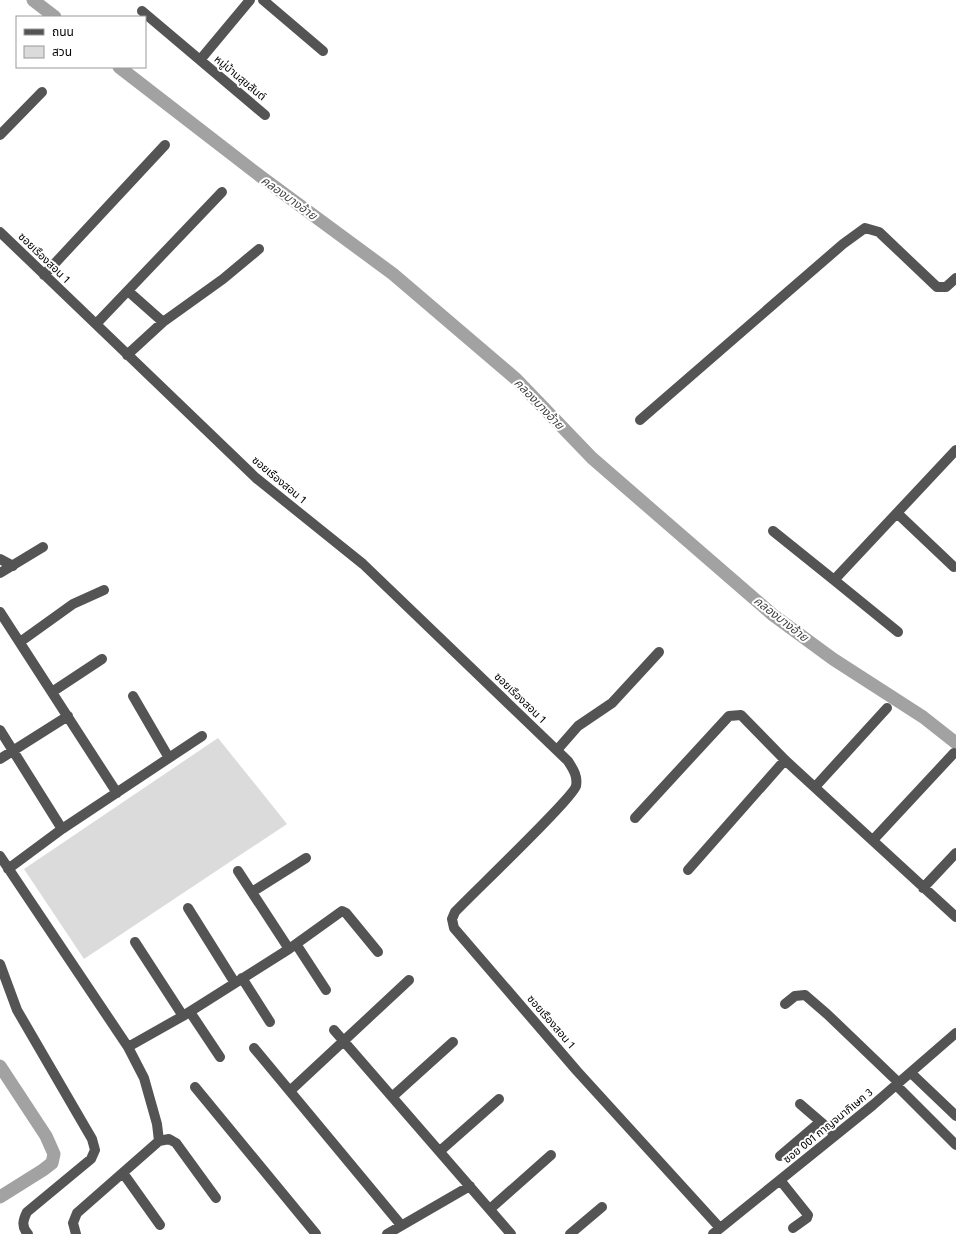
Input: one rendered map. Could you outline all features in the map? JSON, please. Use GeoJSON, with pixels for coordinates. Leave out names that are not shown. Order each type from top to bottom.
{"type":"FeatureCollection","features":[{"type":"Feature","properties":{"kind":"street","name":"หมู่บ้านสุขสันต์"},"geometry":{"type":"LineString","coordinates":[[200,60],[250,0]]}},
{"type":"Feature","properties":{"kind":"street"},"geometry":{"type":"LineString","coordinates":[[262,0],[323,51]]}},
{"type":"Feature","properties":{"kind":"street","name":"หมู่บ้านสุขสันต์"},"geometry":{"type":"LineString","coordinates":[[142,11],[265,115]]}},
{"type":"Feature","properties":{"kind":"street"},"geometry":{"type":"LineString","coordinates":[[0,135],[42,92]]}},
{"type":"Feature","properties":{"kind":"street"},"geometry":{"type":"LineString","coordinates":[[44,275],[165,145]]}},
{"type":"Feature","properties":{"kind":"street"},"geometry":{"type":"LineString","coordinates":[[96,324],[222,192]]}},
{"type":"Feature","properties":{"kind":"street"},"geometry":{"type":"LineString","coordinates":[[640,420],[843,244],[865,228],[879,232],[937,287],[946,287],[956,278]]}},
{"type":"Feature","properties":{"kind":"street","name":"ซอยเรืองสอน 1"},"geometry":{"type":"LineString","coordinates":[[0,232],[256,478],[363,564],[568,761],[576,774],[576,788],[455,912],[452,919],[454,928],[716,1231]]}},
{"type":"Feature","properties":{"kind":"street"},"geometry":{"type":"LineString","coordinates":[[127,355],[163,322],[223,279],[259,249]]}},
{"type":"Feature","properties":{"kind":"street"},"geometry":{"type":"LineString","coordinates":[[128,290],[163,322]]}},
{"type":"Feature","properties":{"kind":"street"},"geometry":{"type":"LineString","coordinates":[[834,580],[954,455]]}},
{"type":"Feature","properties":{"kind":"street"},"geometry":{"type":"LineString","coordinates":[[897,513],[954,567]]}},
{"type":"Feature","properties":{"kind":"street"},"geometry":{"type":"LineString","coordinates":[[773,531],[898,632]]}},
{"type":"Feature","properties":{"kind":"street"},"geometry":{"type":"LineString","coordinates":[[0,573],[43,547]]}},
{"type":"Feature","properties":{"kind":"street"},"geometry":{"type":"LineString","coordinates":[[0,559],[13,566]]}},
{"type":"Feature","properties":{"kind":"street"},"geometry":{"type":"LineString","coordinates":[[20,642],[73,604],[104,590]]}},
{"type":"Feature","properties":{"kind":"street"},"geometry":{"type":"LineString","coordinates":[[0,612],[117,793]]}},
{"type":"Feature","properties":{"kind":"street"},"geometry":{"type":"LineString","coordinates":[[557,750],[578,726],[612,702],[659,652]]}},
{"type":"Feature","properties":{"kind":"street"},"geometry":{"type":"LineString","coordinates":[[52,692],[102,659]]}},
{"type":"Feature","properties":{"kind":"street"},"geometry":{"type":"LineString","coordinates":[[133,696],[169,758]]}},
{"type":"Feature","properties":{"kind":"street"},"geometry":{"type":"LineString","coordinates":[[815,786],[887,708]]}},
{"type":"Feature","properties":{"kind":"street"},"geometry":{"type":"LineString","coordinates":[[636,818],[730,716],[741,715],[785,760],[815,786],[922,888],[956,917]]}},
{"type":"Feature","properties":{"kind":"street"},"geometry":{"type":"LineString","coordinates":[[0,759],[68,716]]}},
{"type":"Feature","properties":{"kind":"street"},"geometry":{"type":"LineString","coordinates":[[0,730],[62,829]]}},
{"type":"Feature","properties":{"kind":"street"},"geometry":{"type":"LineString","coordinates":[[8,869],[62,829],[202,736]]}},
{"type":"Feature","properties":{"kind":"street"},"geometry":{"type":"LineString","coordinates":[[872,840],[954,753]]}},
{"type":"Feature","properties":{"kind":"street"},"geometry":{"type":"LineString","coordinates":[[688,870],[785,760]]}},
{"type":"Feature","properties":{"kind":"street"},"geometry":{"type":"LineString","coordinates":[[922,888],[956,853]]}},
{"type":"Feature","properties":{"kind":"street"},"geometry":{"type":"LineString","coordinates":[[0,856],[128,1048],[144,1078],[157,1124],[159,1141]]}},
{"type":"Feature","properties":{"kind":"street"},"geometry":{"type":"LineString","coordinates":[[252,892],[306,858]]}},
{"type":"Feature","properties":{"kind":"street"},"geometry":{"type":"LineString","coordinates":[[238,871],[292,947],[326,990]]}},
{"type":"Feature","properties":{"kind":"street"},"geometry":{"type":"LineString","coordinates":[[188,908],[239,981],[270,1022]]}},
{"type":"Feature","properties":{"kind":"street"},"geometry":{"type":"LineString","coordinates":[[128,1048],[187,1014],[239,981],[292,947],[342,911],[346,912],[378,952]]}},
{"type":"Feature","properties":{"kind":"street"},"geometry":{"type":"LineString","coordinates":[[135,942],[220,1057]]}},
{"type":"Feature","properties":{"kind":"street"},"geometry":{"type":"LineString","coordinates":[[0,964],[17,1010],[92,1139],[95,1150],[91,1159],[27,1212],[23,1221],[25,1231],[28,1234]]}},
{"type":"Feature","properties":{"kind":"street"},"geometry":{"type":"LineString","coordinates":[[291,1090],[409,980]]}},
{"type":"Feature","properties":{"kind":"street"},"geometry":{"type":"LineString","coordinates":[[785,1004],[795,996],[805,995],[828,1014],[956,1145]]}},
{"type":"Feature","properties":{"kind":"street"},"geometry":{"type":"LineString","coordinates":[[334,1030],[511,1234]]}},
{"type":"Feature","properties":{"kind":"street","name":"ซอย 001 กาญจนาภิเษก 3"},"geometry":{"type":"LineString","coordinates":[[716,1231],[898,1084],[956,1033]]}},
{"type":"Feature","properties":{"kind":"street"},"geometry":{"type":"LineString","coordinates":[[392,1097],[453,1042]]}},
{"type":"Feature","properties":{"kind":"street"},"geometry":{"type":"LineString","coordinates":[[254,1048],[291,1090],[402,1225]]}},
{"type":"Feature","properties":{"kind":"street"},"geometry":{"type":"LineString","coordinates":[[911,1073],[956,1116]]}},
{"type":"Feature","properties":{"kind":"street"},"geometry":{"type":"LineString","coordinates":[[195,1087],[316,1234]]}},
{"type":"Feature","properties":{"kind":"street"},"geometry":{"type":"LineString","coordinates":[[440,1151],[499,1099]]}},
{"type":"Feature","properties":{"kind":"street"},"geometry":{"type":"LineString","coordinates":[[800,1104],[836,1135]]}},
{"type":"Feature","properties":{"kind":"street"},"geometry":{"type":"LineString","coordinates":[[780,1156],[820,1122]]}},
{"type":"Feature","properties":{"kind":"street"},"geometry":{"type":"LineString","coordinates":[[76,1234],[73,1224],[77,1213],[159,1141],[169,1139],[176,1143],[216,1198]]}},
{"type":"Feature","properties":{"kind":"street"},"geometry":{"type":"LineString","coordinates":[[490,1209],[551,1155]]}},
{"type":"Feature","properties":{"kind":"street"},"geometry":{"type":"LineString","coordinates":[[124,1173],[160,1225]]}},
{"type":"Feature","properties":{"kind":"street"},"geometry":{"type":"LineString","coordinates":[[780,1180],[808,1215],[807,1218],[793,1228]]}},
{"type":"Feature","properties":{"kind":"street"},"geometry":{"type":"LineString","coordinates":[[387,1234],[470,1186]]}},
{"type":"Feature","properties":{"kind":"street"},"geometry":{"type":"LineString","coordinates":[[570,1234],[602,1207]]}},
{"type":"Feature","properties":{"kind":"green space"},"geometry":{"type":"Polygon","coordinates":[[[218,738],[287,824],[84,959],[24,869],[218,738]]]}},
{"type":"Feature","properties":{"kind":"waterway","name":"คลองบางอ้าย"},"geometry":{"type":"LineString","coordinates":[[33,0],[54,16]]}},
{"type":"Feature","properties":{"kind":"waterway","name":"คลองบางอ้าย"},"geometry":{"type":"LineString","coordinates":[[120,68],[260,176],[393,274],[516,379],[592,458],[773,615],[833,659],[923,717],[956,743]]}},
{"type":"Feature","properties":{"kind":"waterway"},"geometry":{"type":"LineString","coordinates":[[0,1066],[46,1136],[54,1154],[52,1163],[0,1197]]}}]}
